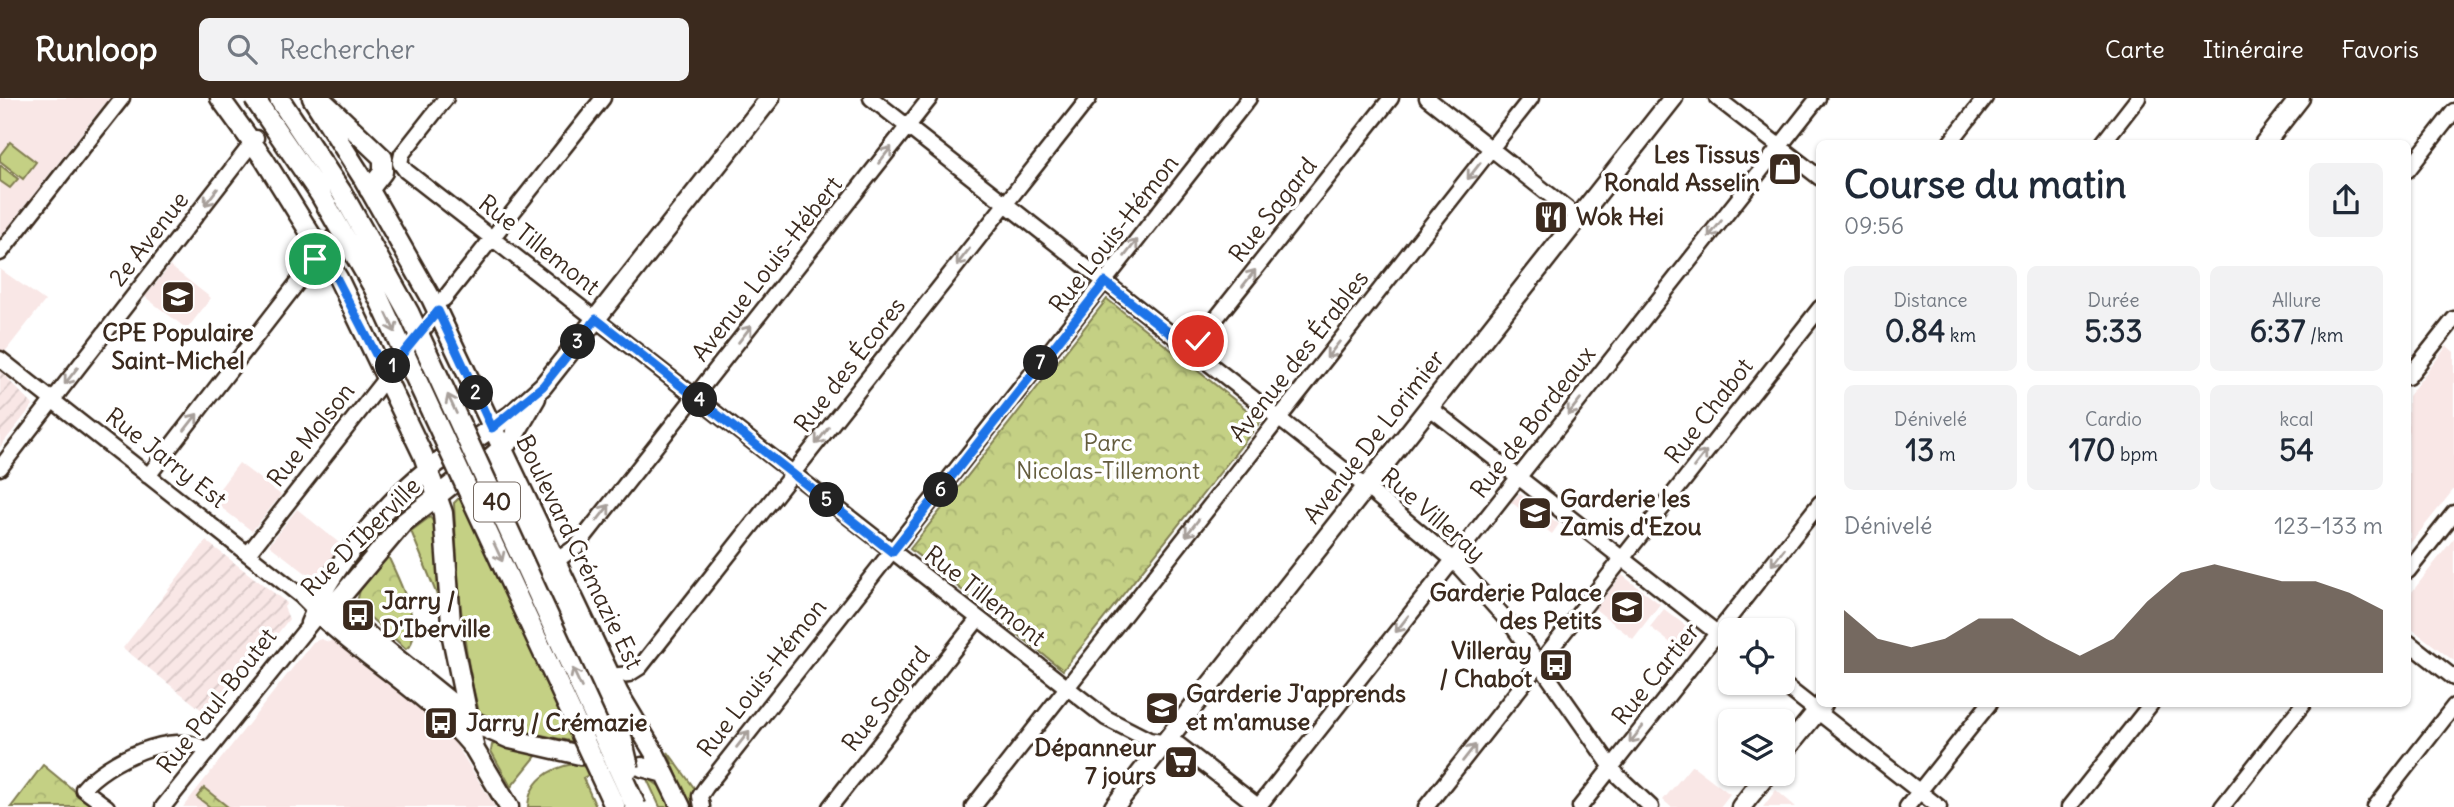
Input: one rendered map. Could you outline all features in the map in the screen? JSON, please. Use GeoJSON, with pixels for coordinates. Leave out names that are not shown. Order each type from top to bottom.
{"type":"FeatureCollection","features":[{"type":"Feature","properties":{"kind":"highway"},"geometry":{"type":"LineString","coordinates":[[240,98],[286,143]]}},
{"type":"Feature","properties":{"kind":"highway","name":"40"},"geometry":{"type":"LineString","coordinates":[[254,98],[337,222],[386,312],[615,807]]}},
{"type":"Feature","properties":{"kind":"highway","name":"40"},"geometry":{"type":"LineString","coordinates":[[279,99],[342,193],[409,313],[637,807]]}},
{"type":"Feature","properties":{"kind":"highway"},"geometry":{"type":"LineString","coordinates":[[495,454],[621,735],[637,807]]}},
{"type":"Feature","properties":{"kind":"main road"},"geometry":{"type":"LineString","coordinates":[[220,98],[255,141],[327,244],[438,494],[444,520],[452,636],[475,750],[509,807]]}},
{"type":"Feature","properties":{"kind":"main road","name":"Boulevard Crémazie Est"},"geometry":{"type":"LineString","coordinates":[[312,98],[365,195],[441,305],[485,433],[495,454],[510,461],[611,676],[681,807]]}},
{"type":"Feature","properties":{"kind":"main road"},"geometry":{"type":"LineString","coordinates":[[319,98],[383,158],[383,172],[365,195]]}},
{"type":"Feature","properties":{"kind":"main road"},"geometry":{"type":"LineString","coordinates":[[495,454],[524,421],[543,386],[770,98]]}},
{"type":"Feature","properties":{"kind":"main road","name":"Avenue De Lorimier"},"geometry":{"type":"LineString","coordinates":[[1114,807],[1674,98]]}},
{"type":"Feature","properties":{"kind":"main road"},"geometry":{"type":"LineString","coordinates":[[2267,140],[2300,98]]}},
{"type":"Feature","properties":{"kind":"main road"},"geometry":{"type":"LineString","coordinates":[[485,433],[543,386]]}},
{"type":"Feature","properties":{"kind":"main road","name":"Rue D'Iberville"},"geometry":{"type":"LineString","coordinates":[[315,609],[326,585],[364,536],[414,478],[444,458]]}},
{"type":"Feature","properties":{"kind":"main road","name":"Rue D'Iberville"},"geometry":{"type":"LineString","coordinates":[[315,609],[339,599],[394,533],[455,482]]}},
{"type":"Feature","properties":{"kind":"main road","name":"Rue Jarry Est"},"geometry":{"type":"LineString","coordinates":[[315,609],[349,620],[468,718],[510,739],[580,755]]}},
{"type":"Feature","properties":{"kind":"main road","name":"Rue Jarry Est"},"geometry":{"type":"LineString","coordinates":[[315,609],[450,720],[475,750]]}},
{"type":"Feature","properties":{"kind":"main road"},"geometry":{"type":"LineString","coordinates":[[1795,739],[1820,707]]}},
{"type":"Feature","properties":{"kind":"main road"},"geometry":{"type":"LineString","coordinates":[[642,767],[664,772]]}},
{"type":"Feature","properties":{"kind":"main road"},"geometry":{"type":"LineString","coordinates":[[1741,807],[1758,786]]}},
{"type":"Feature","properties":{"kind":"street"},"geometry":{"type":"LineString","coordinates":[[0,253],[122,98]]}},
{"type":"Feature","properties":{"kind":"street","name":"Rue Tillemont"},"geometry":{"type":"LineString","coordinates":[[446,98],[406,149],[400,162],[406,171],[1066,688],[1120,726],[1149,740],[1179,745],[1258,807]]}},
{"type":"Feature","properties":{"kind":"street","name":"Rue Molson"},"geometry":{"type":"LineString","coordinates":[[248,554],[603,98]]}},
{"type":"Feature","properties":{"kind":"street","name":"Rue Villeray"},"geometry":{"type":"LineString","coordinates":[[871,98],[1366,487],[1452,559],[1498,608],[1540,663],[1611,766],[1651,807]]}},
{"type":"Feature","properties":{"kind":"street","name":"Avenue Louis-Hébert"},"geometry":{"type":"LineString","coordinates":[[556,561],[577,546],[930,98]]}},
{"type":"Feature","properties":{"kind":"street","name":"Rue des Écores"},"geometry":{"type":"LineString","coordinates":[[611,676],[629,674],[640,667],[1088,98]]}},
{"type":"Feature","properties":{"kind":"street","name":"Rue Louis-Hémon"},"geometry":{"type":"LineString","coordinates":[[702,800],[892,552],[1249,98]]}},
{"type":"Feature","properties":{"kind":"street","name":"Rue Sagard"},"geometry":{"type":"LineString","coordinates":[[1191,350],[1391,98]]}},
{"type":"Feature","properties":{"kind":"street"},"geometry":{"type":"LineString","coordinates":[[1427,98],[1578,218]]}},
{"type":"Feature","properties":{"kind":"street","name":"Avenue des Érables"},"geometry":{"type":"LineString","coordinates":[[973,807],[1531,98]]}},
{"type":"Feature","properties":{"kind":"street"},"geometry":{"type":"LineString","coordinates":[[1717,98],[1816,175]]}},
{"type":"Feature","properties":{"kind":"street","name":"Rue de Bordeaux"},"geometry":{"type":"LineString","coordinates":[[1258,807],[1818,98]]}},
{"type":"Feature","properties":{"kind":"street"},"geometry":{"type":"LineString","coordinates":[[1952,140],[1985,98]]}},
{"type":"Feature","properties":{"kind":"street"},"geometry":{"type":"LineString","coordinates":[[2105,140],[2138,98]]}},
{"type":"Feature","properties":{"kind":"street"},"geometry":{"type":"LineString","coordinates":[[2411,166],[2454,111]]}},
{"type":"Feature","properties":{"kind":"street","name":"2e Avenue"},"geometry":{"type":"LineString","coordinates":[[0,468],[255,141]]}},
{"type":"Feature","properties":{"kind":"street"},"geometry":{"type":"LineString","coordinates":[[149,476],[327,244]]}},
{"type":"Feature","properties":{"kind":"street","name":"Rue Chabot"},"geometry":{"type":"LineString","coordinates":[[1426,807],[1816,313]]}},
{"type":"Feature","properties":{"kind":"street"},"geometry":{"type":"LineString","coordinates":[[2411,373],[2454,319]]}},
{"type":"Feature","properties":{"kind":"street","name":"Rue Jarry Est"},"geometry":{"type":"LineString","coordinates":[[0,359],[315,609]]}},
{"type":"Feature","properties":{"kind":"street"},"geometry":{"type":"LineString","coordinates":[[1429,407],[1717,633]]}},
{"type":"Feature","properties":{"kind":"street","name":"Rue Cartier"},"geometry":{"type":"LineString","coordinates":[[1580,807],[1816,508]]}},
{"type":"Feature","properties":{"kind":"street"},"geometry":{"type":"LineString","coordinates":[[2411,567],[2454,513]]}},
{"type":"Feature","properties":{"kind":"street","name":"Rue Paul-Boutet"},"geometry":{"type":"LineString","coordinates":[[163,807],[315,609]]}},
{"type":"Feature","properties":{"kind":"street","name":"Rue Sagard"},"geometry":{"type":"LineString","coordinates":[[830,807],[978,619]]}},
{"type":"Feature","properties":{"kind":"street"},"geometry":{"type":"LineString","coordinates":[[2411,644],[2454,678]]}},
{"type":"Feature","properties":{"kind":"street"},"geometry":{"type":"LineString","coordinates":[[1795,691],[1816,704]]}},
{"type":"Feature","properties":{"kind":"street"},"geometry":{"type":"LineString","coordinates":[[2375,807],[2454,706]]}},
{"type":"Feature","properties":{"kind":"street"},"geometry":{"type":"LineString","coordinates":[[1820,707],[1939,807]]}},
{"type":"Feature","properties":{"kind":"street"},"geometry":{"type":"LineString","coordinates":[[1907,807],[1987,707]]}},
{"type":"Feature","properties":{"kind":"street"},"geometry":{"type":"LineString","coordinates":[[2069,807],[2149,707]]}},
{"type":"Feature","properties":{"kind":"street"},"geometry":{"type":"LineString","coordinates":[[2222,807],[2301,707]]}},
{"type":"Feature","properties":{"kind":"street"},"geometry":{"type":"LineString","coordinates":[[107,807],[83,789],[104,769],[144,751],[189,744],[207,750]]}},
{"type":"Feature","properties":{"kind":"shaded area"},"geometry":{"type":"Polygon","coordinates":[[[0,98],[109,98],[0,237],[0,98]]]}},
{"type":"Feature","properties":{"kind":"shaded area","name":"CPE Populaire Saint-Michel"},"geometry":{"type":"Polygon","coordinates":[[[170,266],[211,298],[187,329],[145,297],[170,266]]]}},
{"type":"Feature","properties":{"kind":"shaded area"},"geometry":{"type":"Polygon","coordinates":[[[0,269],[45,301],[4,353],[0,350],[0,269]]]}},
{"type":"Feature","properties":{"kind":"shaded area"},"geometry":{"type":"Polygon","coordinates":[[[2447,346],[2454,352],[2454,489],[2411,543],[2411,392],[2447,346]]]}},
{"type":"Feature","properties":{"kind":"shaded area"},"geometry":{"type":"Polygon","coordinates":[[[0,371],[33,405],[0,447],[0,371]]]}},
{"type":"Feature","properties":{"kind":"shaded area"},"geometry":{"type":"Polygon","coordinates":[[[239,463],[281,495],[252,531],[211,500],[239,463]]]}},
{"type":"Feature","properties":{"kind":"shaded area","name":"Garderie les Zamis d'Ezou"},"geometry":{"type":"Polygon","coordinates":[[[1520,494],[1559,524],[1552,534],[1511,502],[1520,494]]]}},
{"type":"Feature","properties":{"kind":"shaded area"},"geometry":{"type":"Polygon","coordinates":[[[297,509],[343,546],[315,580],[269,545],[297,509]]]}},
{"type":"Feature","properties":{"kind":"shaded area"},"geometry":{"type":"Polygon","coordinates":[[[2454,538],[2454,661],[2411,628],[2411,593],[2454,538]]]}},
{"type":"Feature","properties":{"kind":"shaded area"},"geometry":{"type":"Polygon","coordinates":[[[206,541],[287,603],[284,607],[289,619],[212,718],[123,648],[206,541]]]}},
{"type":"Feature","properties":{"kind":"shaded area","name":"Garderie Palace des Petits"},"geometry":{"type":"Polygon","coordinates":[[[1622,575],[1660,604],[1633,639],[1595,609],[1622,575]]]}},
{"type":"Feature","properties":{"kind":"shaded area"},"geometry":{"type":"Polygon","coordinates":[[[1664,609],[1699,636],[1686,655],[1650,627],[1664,609]]]}},
{"type":"Feature","properties":{"kind":"shaded area"},"geometry":{"type":"Polygon","coordinates":[[[321,639],[329,642],[332,639],[440,724],[452,738],[495,807],[183,807],[313,642],[321,639]]]}},
{"type":"Feature","properties":{"kind":"shaded area","name":"Garderie J'apprends et m'amuse"},"geometry":{"type":"Polygon","coordinates":[[[1166,692],[1176,701],[1161,720],[1155,722],[1147,715],[1166,692]]]}},
{"type":"Feature","properties":{"kind":"shaded area"},"geometry":{"type":"Polygon","coordinates":[[[1692,765],[1730,794],[1720,807],[1671,807],[1663,800],[1692,765]]]}},
{"type":"Feature","properties":{"kind":"shaded area"},"geometry":{"type":"Polygon","coordinates":[[[1776,790],[1796,807],[1763,807],[1776,790]]]}},
{"type":"Feature","properties":{"kind":"green space"},"geometry":{"type":"Polygon","coordinates":[[[10,142],[36,162],[23,179],[0,161],[0,155],[10,142]]]}},
{"type":"Feature","properties":{"kind":"green space"},"geometry":{"type":"Polygon","coordinates":[[[0,165],[18,179],[10,188],[0,181],[0,165]]]}},
{"type":"Feature","properties":{"kind":"green space","name":"Parc Nicolas-Tillemont"},"geometry":{"type":"Polygon","coordinates":[[[1107,299],[1261,421],[1063,670],[910,549],[1107,299]]]}},
{"type":"Feature","properties":{"kind":"green space"},"geometry":{"type":"Polygon","coordinates":[[[461,496],[574,742],[518,730],[479,712],[468,660],[458,582],[454,503],[461,496]]]}},
{"type":"Feature","properties":{"kind":"green space"},"geometry":{"type":"Polygon","coordinates":[[[430,517],[435,524],[439,600],[411,531],[430,517]]]}},
{"type":"Feature","properties":{"kind":"green space"},"geometry":{"type":"Polygon","coordinates":[[[388,556],[412,618],[412,642],[406,649],[365,613],[355,610],[360,590],[388,556]]]}},
{"type":"Feature","properties":{"kind":"green space"},"geometry":{"type":"Polygon","coordinates":[[[497,743],[537,755],[511,787],[491,751],[492,745],[497,743]]]}},
{"type":"Feature","properties":{"kind":"green space"},"geometry":{"type":"Polygon","coordinates":[[[668,752],[695,789],[696,807],[689,807],[668,752]]]}},
{"type":"Feature","properties":{"kind":"green space"},"geometry":{"type":"Polygon","coordinates":[[[573,764],[586,767],[589,775],[583,778],[596,807],[528,807],[532,790],[542,777],[573,764]]]}},
{"type":"Feature","properties":{"kind":"green space"},"geometry":{"type":"Polygon","coordinates":[[[43,765],[94,807],[11,807],[43,765]]]}},
{"type":"Feature","properties":{"kind":"green space"},"geometry":{"type":"Polygon","coordinates":[[[646,777],[662,788],[670,807],[660,807],[646,777]]]}},
{"type":"Feature","properties":{"kind":"green space"},"geometry":{"type":"Polygon","coordinates":[[[204,788],[228,807],[210,807],[197,797],[204,788]]]}},
{"type":"Feature","properties":{"kind":"place","name":"Les Tissus Ronald Asselin"},"geometry":{"type":"Point","coordinates":[1785,169]}},
{"type":"Feature","properties":{"kind":"place","name":"Wok Hei"},"geometry":{"type":"Point","coordinates":[1551,217]}},
{"type":"Feature","properties":{"kind":"place","name":"CPE Populaire Saint-Michel"},"geometry":{"type":"Point","coordinates":[178,297]}},
{"type":"Feature","properties":{"kind":"place","name":"Garderie les Zamis d'Ezou"},"geometry":{"type":"Point","coordinates":[1535,513]}},
{"type":"Feature","properties":{"kind":"place","name":"Garderie Palace des Petits"},"geometry":{"type":"Point","coordinates":[1627,607]}},
{"type":"Feature","properties":{"kind":"place","name":"Jarry / D'Iberville"},"geometry":{"type":"Point","coordinates":[358,615]}},
{"type":"Feature","properties":{"kind":"place","name":"Villeray / Chabot"},"geometry":{"type":"Point","coordinates":[1556,665]}},
{"type":"Feature","properties":{"kind":"place","name":"Garderie J'apprends et m'amuse"},"geometry":{"type":"Point","coordinates":[1162,708]}},
{"type":"Feature","properties":{"kind":"place","name":"Jarry / Crémazie"},"geometry":{"type":"Point","coordinates":[441,723]}},
{"type":"Feature","properties":{"kind":"place","name":"Dépanneur 7 jours"},"geometry":{"type":"Point","coordinates":[1181,762]}},
{"type":"Feature","properties":{"kind":"route"},"geometry":{"type":"LineString","coordinates":[[315,259],[322,250],[386,374],[438,311],[492,428],[514,413],[543,386],[596,319],[892,552],[1105,282],[1191,350],[1198,341]]}}]}
